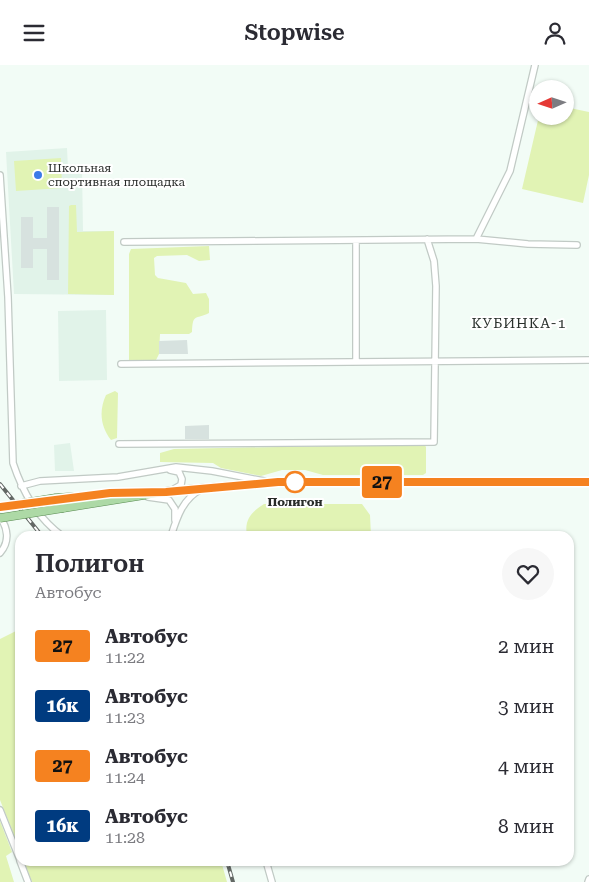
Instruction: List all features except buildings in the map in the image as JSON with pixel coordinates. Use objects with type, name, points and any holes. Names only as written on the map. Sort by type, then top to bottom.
[{"type":"main road","points":[[0,518],[167,492],[278,482],[589,482]]},
{"type":"main road","points":[[0,507],[110,493],[167,492]]},
{"type":"street","points":[[476,239],[510,171],[535,65]]},
{"type":"street","points":[[0,175],[8,297],[13,463],[21,486],[40,515],[57,531]]},
{"type":"street","points":[[119,444],[434,442],[436,286],[434,261],[427,239]]},
{"type":"street","points":[[124,242],[476,239],[528,244],[577,245]]},
{"type":"street","points":[[356,241],[356,362]]},
{"type":"street","points":[[121,364],[589,360]]},
{"type":"street","points":[[21,486],[40,481],[118,477],[176,467],[192,467],[247,479],[278,482]]},
{"type":"street","points":[[163,469],[174,470],[181,475],[181,485],[167,492]]},
{"type":"street","points":[[173,531],[189,498],[206,487]]},
{"type":"street","points":[[141,497],[169,500],[175,509],[175,524]]},
{"type":"street","points":[[0,518],[7,535],[6,543],[0,553]]},
{"type":"street","points":[[0,810],[15,848]]},
{"type":"street","points":[[22,866],[28,882]]},
{"type":"street","points":[[267,866],[272,882]]},
{"type":"shaded area","points":[[67,148],[68,169],[82,169],[83,231],[114,231],[114,295],[14,294],[6,152]]},
{"type":"shaded area","points":[[106,310],[107,380],[59,381],[58,311]]},
{"type":"shaded area","points":[[70,443],[74,471],[55,471],[54,445]]},
{"type":"green space","points":[[574,109],[589,112],[589,175],[583,203],[522,189],[537,125],[574,125]]},
{"type":"green space","name":"Школьная спортивная площадка","points":[[61,158],[62,188],[16,191],[14,161]]},
{"type":"green space","points":[[76,205],[77,232],[114,231],[114,295],[68,294],[69,206]]},
{"type":"green space","points":[[209,246],[210,260],[199,261],[187,255],[157,256],[154,258],[155,275],[158,278],[186,283],[193,294],[206,293],[209,299],[209,313],[194,319],[192,332],[189,334],[160,334],[159,354],[156,360],[129,360],[129,254],[131,249]]},
{"type":"green space","points":[[115,391],[118,393],[117,438],[111,440],[103,424],[102,406],[106,395]]},
{"type":"green space","points":[[424,444],[426,447],[426,473],[423,475],[323,475],[305,470],[282,470],[261,476],[221,468],[213,463],[160,462],[160,453],[174,449]]},
{"type":"green space","points":[[264,504],[362,504],[370,515],[371,531],[246,531],[248,521],[255,510]]},
{"type":"green space","points":[[15,632],[15,838],[0,800],[0,639]]},
{"type":"green space","points":[[0,821],[12,852],[6,856],[14,882],[0,882]]},
{"type":"green space","points":[[26,866],[222,866],[227,882],[32,882]]},
{"type":"railway","points":[[0,484],[38,531]]},
{"type":"railway","points":[[228,866],[233,882]]},
{"type":"bus line","name":"27","points":[[0,507],[110,493],[166,492],[278,482],[589,482]]},
{"type":"place","name":"Школьная спортивная площадка","points":[[38,175]]},
{"type":"place","name":"Полигон","points":[[295,482]]},
{"type":"district","name":"КУБИНКА-1","points":[[519,323]]}]
